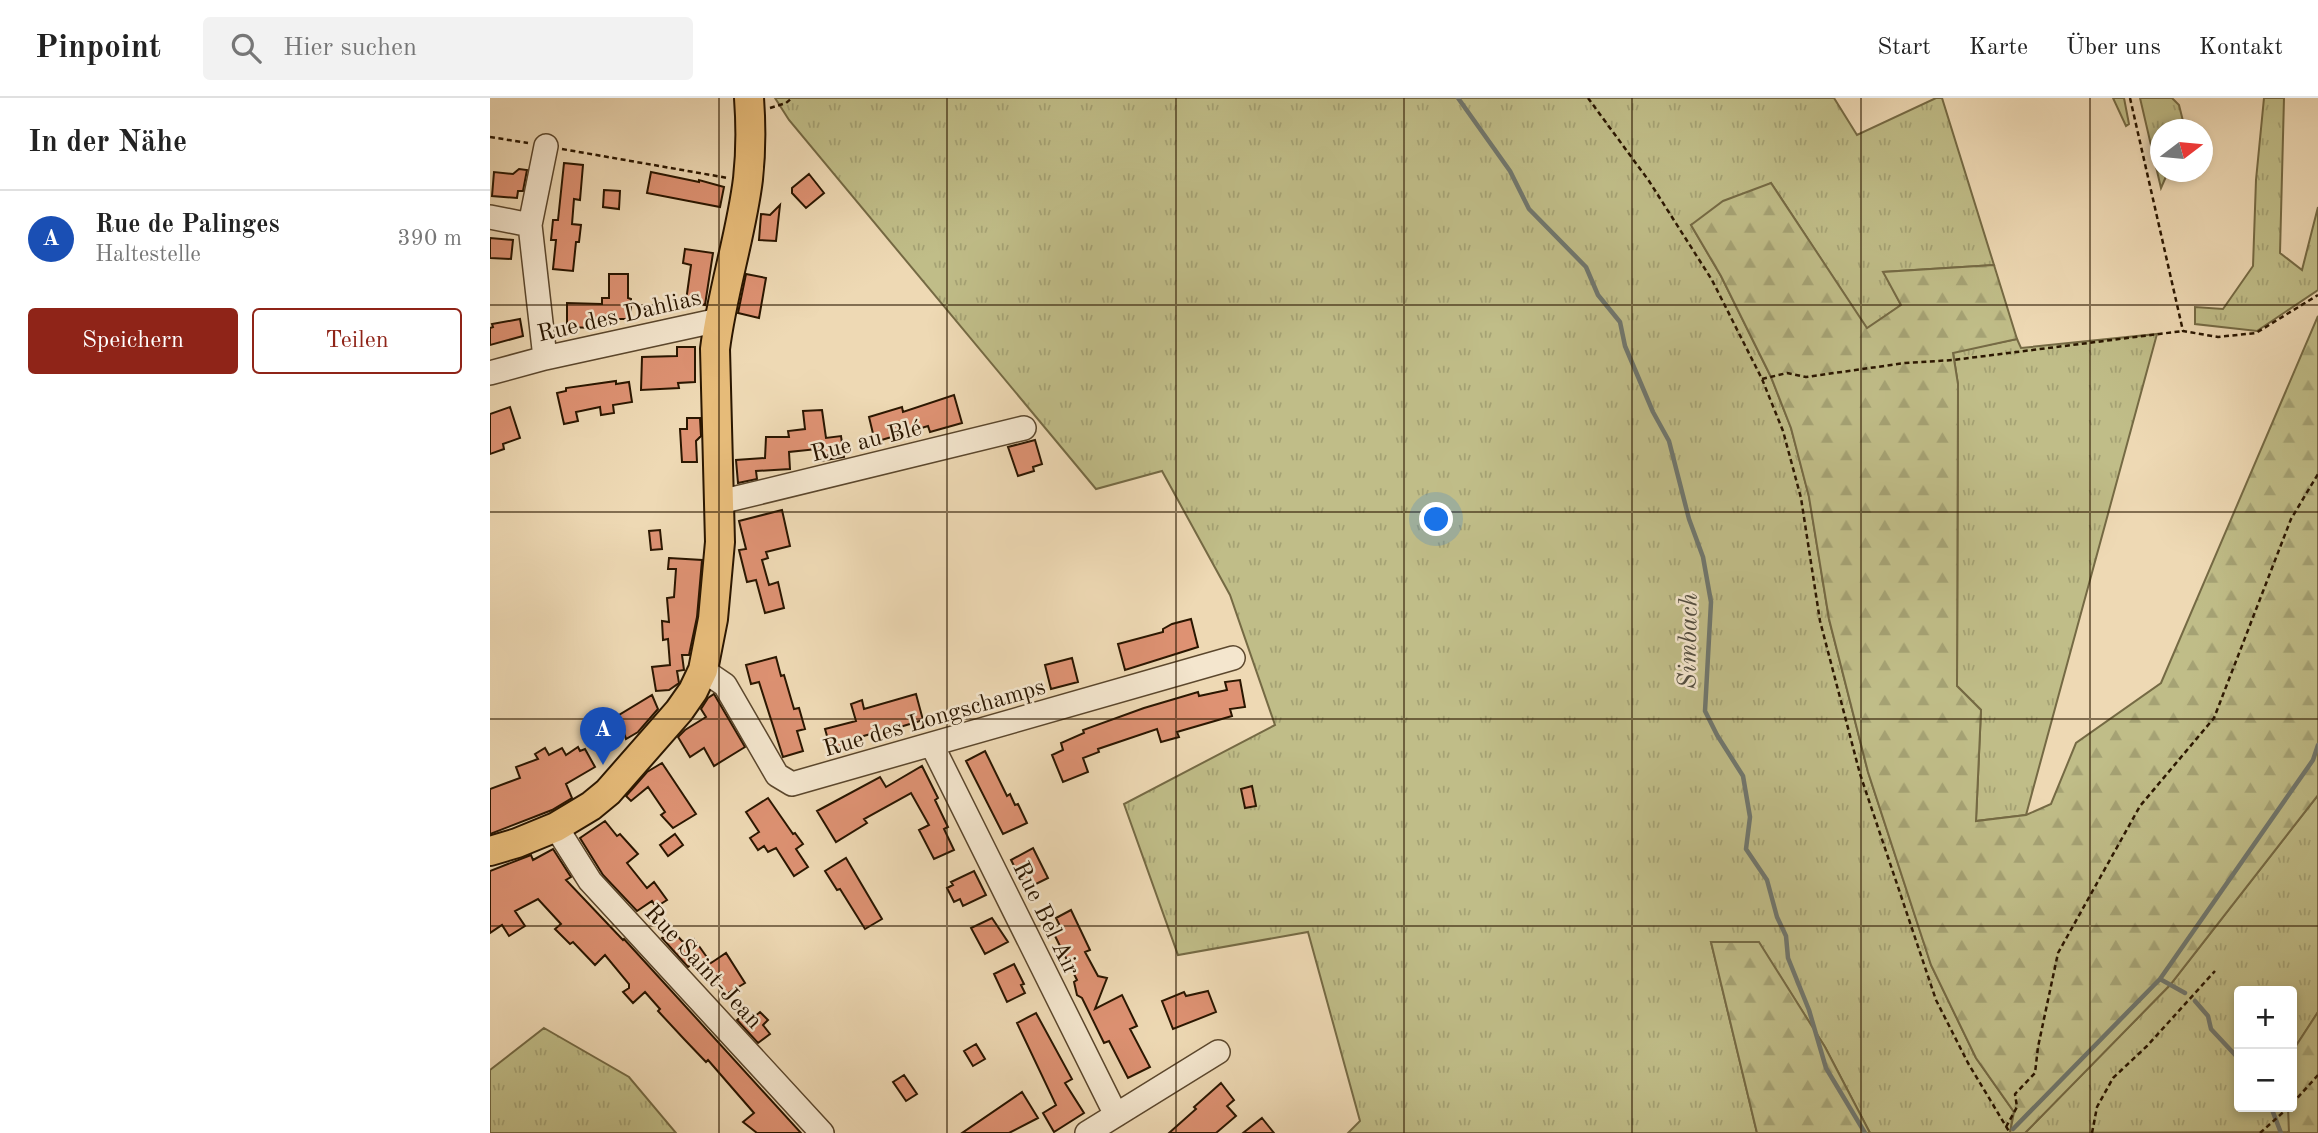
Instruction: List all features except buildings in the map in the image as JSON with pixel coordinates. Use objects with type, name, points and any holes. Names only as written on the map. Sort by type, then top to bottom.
[{"type":"main road","points":[[490,851],[556,827],[591,806],[608,792],[679,711],[703,670],[713,619],[720,542],[715,349],[748,182],[750,98]]},
{"type":"street","points":[[545,358],[530,225],[546,146]]},
{"type":"street","points":[[490,217],[530,225]]},
{"type":"street","name":"Rue des Dahlias","points":[[490,373],[545,358],[719,320]]},
{"type":"street","name":"Rue au Blé","points":[[720,502],[1024,428]]},
{"type":"street","name":"Rue des Longschamps","points":[[703,670],[724,685],[777,775],[792,784],[1233,658]]},
{"type":"street","name":"Rue Bel Air","points":[[932,745],[1116,1115]]},
{"type":"street","name":"Rue Saint-Jean","points":[[556,827],[590,881],[822,1133]]},
{"type":"street","points":[[1087,1133],[1218,1052]]},
{"type":"path","points":[[1588,98],[1682,230],[1712,280],[1762,379],[1783,431],[1801,498],[1821,621],[1860,774],[1905,912],[1936,1000],[1968,1063],[2010,1133]]},
{"type":"path","points":[[2130,98],[2183,331]]},
{"type":"path","points":[[490,137],[748,182]]},
{"type":"path","points":[[1762,379],[1787,373],[1806,377],[2183,331],[2218,337],[2256,333],[2318,295]]},
{"type":"path","points":[[2006,1127],[2017,1107],[2015,1094],[2035,1073],[2057,953],[2140,806],[2214,718],[2291,519],[2318,474]]},
{"type":"path","points":[[2092,1133],[2097,1107],[2113,1078],[2147,1046],[2215,971]]},
{"type":"path","points":[[2297,1098],[2318,1075]]},
{"type":"path","points":[[2260,1133],[2284,1112]]},
{"type":"green space","points":[[775,98],[1834,98],[1857,135],[1936,98],[1942,98],[1994,265],[1884,272],[1901,305],[1867,329],[1771,183],[1691,225],[1721,276],[1771,377],[1791,428],[1809,496],[1829,619],[1868,772],[1931,965],[1976,1058],[2014,1112],[2010,1133],[1870,1133],[1825,1047],[1759,943],[1711,942],[1757,1133],[1348,1133],[1360,1121],[1308,932],[1178,955],[1124,804],[1275,725],[1230,595],[1162,471],[1096,489],[789,120]]},
{"type":"green space","points":[[2113,98],[2124,98],[2129,124],[2126,126]]},
{"type":"green space","points":[[2140,98],[2172,98],[2179,105],[2182,119],[2150,119],[2150,141]]},
{"type":"green space","points":[[2264,98],[2284,98],[2280,253],[2302,270],[2318,207],[2318,290],[2257,331],[2195,324],[2195,307],[2223,309],[2253,266],[2256,180]]},
{"type":"green space","points":[[1771,183],[1867,328],[1901,305],[1883,272],[1994,265],[2017,339],[1953,353],[1958,384],[1957,686],[1981,710],[1976,821],[2026,815],[2051,804],[2076,743],[2161,683],[2318,316],[2318,795],[2170,985],[2025,1133],[2010,1133],[2014,1112],[1976,1058],[1931,965],[1868,772],[1829,619],[1809,497],[1791,428],[1771,377],[1721,276],[1691,225],[1723,201]]},
{"type":"green space","points":[[2157,334],[2026,815],[1976,821],[1981,710],[1957,686],[1958,385],[1953,352],[2017,339],[2021,348]]},
{"type":"green space","points":[[2318,795],[2318,1012],[2297,1044],[2297,986],[2234,986],[2234,1112],[2289,1112],[2291,1132],[2025,1133],[2170,985]]},
{"type":"green space","points":[[1711,942],[1759,942],[1825,1047],[1870,1133],[1757,1133]]},
{"type":"green space","points":[[2318,1012],[2318,1133],[2289,1133],[2288,1112],[2297,1112],[2297,1044]]},
{"type":"green space","points":[[544,1028],[629,1077],[676,1133],[490,1133],[490,1070]]},
{"type":"waterway","name":"Simbach","points":[[1458,98],[1510,171],[1529,209],[1586,267],[1598,295],[1620,322],[1625,346],[1653,412],[1669,441],[1689,519],[1703,557],[1711,602],[1705,711],[1743,776],[1750,817],[1746,849],[1767,880],[1777,917],[1786,936],[1788,958],[1809,1010],[1826,1068],[1865,1133]]},
{"type":"waterway","points":[[2013,1129],[2160,979],[2313,760],[2318,745]]},
{"type":"waterway","points":[[2160,979],[2185,993]]},
{"type":"waterway","points":[[2195,1001],[2208,1016],[2211,1029],[2234,1054]]},
{"type":"waterway","points":[[2273,1112],[2281,1133]]},
{"type":"place","name":"Rue de Palinges","points":[[603,765]]}]
